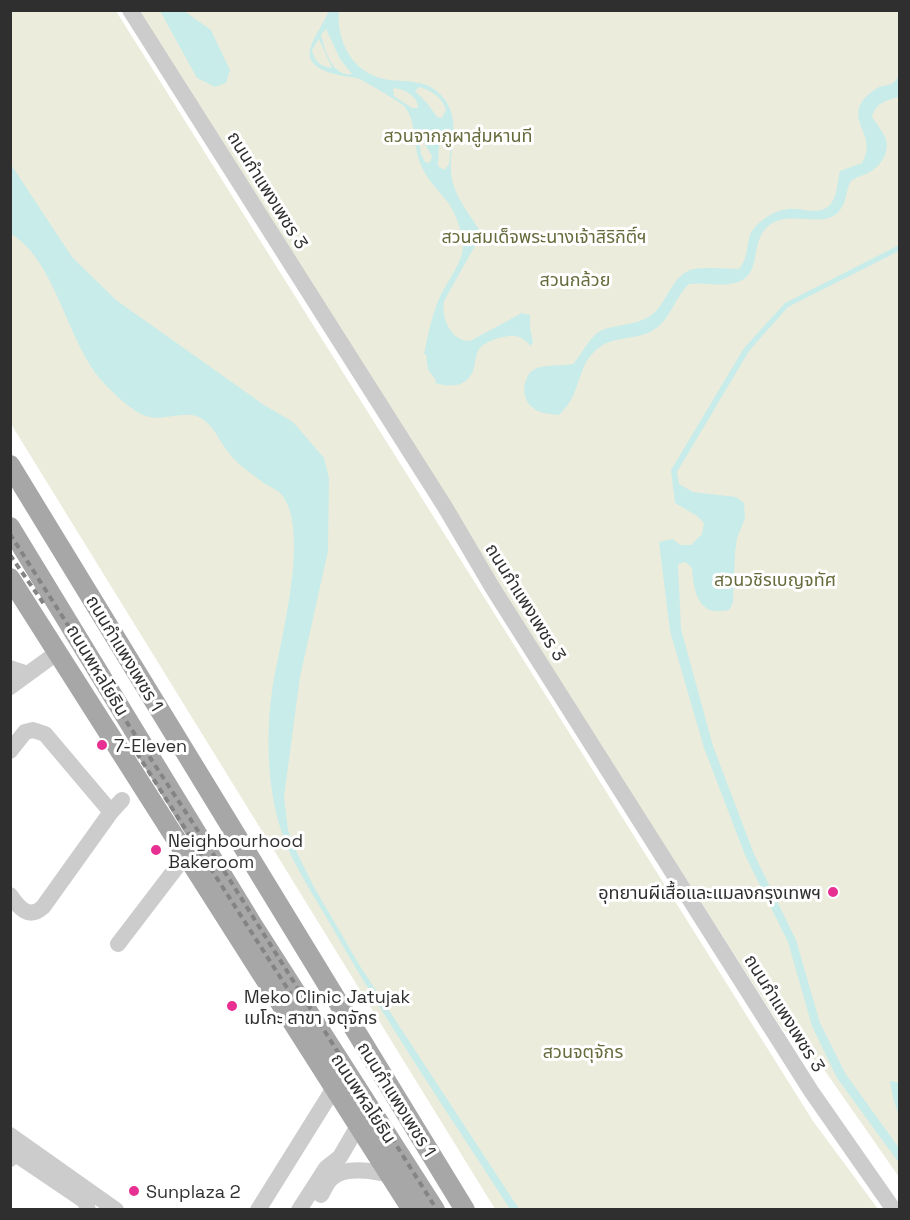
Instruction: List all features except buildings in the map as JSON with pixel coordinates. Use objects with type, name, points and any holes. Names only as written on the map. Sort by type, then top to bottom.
[{"type":"main road","name":"ถนนกำแพงเพชร 1","points":[[10,465],[465,1209]]},
{"type":"main road","name":"ถนนพหลโยธิน","points":[[10,527],[252,924],[435,1209]]},
{"type":"main road","name":"ถนนพหลโยธิน","points":[[10,578],[58,652],[126,798],[186,855],[412,1209]]},
{"type":"main road","points":[[243,946],[286,978]]},
{"type":"street","name":"ถนนกำแพงเพชร 3","points":[[130,10],[811,1091],[894,1209]]},
{"type":"street","points":[[10,687],[58,652]]},
{"type":"street","points":[[10,668],[28,674]]},
{"type":"street","points":[[10,751],[25,732],[33,730],[41,732],[126,798],[38,912],[24,911],[10,896]]},
{"type":"street","points":[[118,944],[186,855]]},
{"type":"street","points":[[258,1209],[334,1089]]},
{"type":"street","points":[[311,1209],[343,1165],[358,1126]]},
{"type":"street","points":[[10,1135],[116,1209]]},
{"type":"street","points":[[10,1159],[14,1153],[85,1201],[88,1209]]},
{"type":"street","points":[[299,1209],[326,1168],[343,1165],[390,1175]]},
{"type":"green space","name":"สวนจตุจักร","points":[[11,11],[116,11],[813,1121],[878,1209],[495,1209],[11,424]]},
{"type":"green space","name":"สวนสมเด็จพระนางเจ้าสิริกิติ์ฯ","points":[[138,11],[899,11],[899,1177],[825,1071],[781,1027],[447,507]]},
{"type":"water","points":[[329,10],[339,11],[341,35],[350,56],[358,65],[378,77],[417,83],[436,90],[448,105],[452,115],[453,136],[451,168],[452,179],[460,199],[480,231],[480,237],[444,301],[444,314],[453,333],[463,340],[470,341],[522,313],[530,315],[533,342],[531,346],[514,336],[492,340],[479,349],[471,374],[468,379],[458,385],[435,383],[436,380],[428,370],[426,354],[424,354],[436,307],[462,253],[458,222],[450,205],[431,183],[422,168],[411,119],[404,106],[360,79],[326,71],[311,60],[312,43]],"holes":[[[326,29],[340,59],[352,74],[345,74],[334,67],[327,55],[321,35]],[[319,39],[332,68],[319,63],[312,50]],[[419,87],[432,92],[439,98],[446,110],[442,118],[437,117],[415,91]],[[395,88],[407,92],[416,100],[418,108],[412,108],[394,96],[393,89]],[[448,128],[452,132],[449,165],[444,170],[438,166],[439,146]],[[420,136],[432,156],[430,163],[425,162],[421,154],[419,139]]]},
{"type":"water","points":[[160,11],[184,11],[211,30],[230,70],[226,83],[215,87],[197,78]]},
{"type":"water","points":[[899,71],[899,97],[879,105],[872,117],[887,142],[884,158],[873,170],[851,181],[844,204],[836,214],[828,218],[780,220],[771,224],[759,239],[753,267],[741,281],[730,284],[689,284],[664,321],[652,331],[615,340],[601,346],[589,358],[572,399],[559,415],[534,409],[528,403],[524,387],[531,372],[544,366],[573,364],[593,337],[602,330],[649,317],[660,306],[683,274],[692,269],[739,269],[746,256],[751,234],[762,220],[788,209],[817,211],[828,207],[835,195],[840,171],[862,163],[866,154],[866,140],[858,115],[862,101],[879,87],[894,82]]},
{"type":"water","points":[[10,163],[72,257],[116,300],[264,405],[293,422],[324,458],[329,478],[328,551],[300,677],[284,797],[288,830],[314,887],[360,966],[519,1209],[510,1209],[397,1034],[303,878],[280,827],[270,777],[269,725],[272,691],[291,589],[294,559],[294,533],[289,510],[280,493],[241,466],[225,448],[213,429],[199,417],[180,415],[158,418],[140,414],[100,379],[78,343],[50,280],[39,262],[26,246],[11,234]]},
{"type":"water","points":[[899,245],[899,251],[788,307],[749,351],[677,472],[679,484],[693,492],[736,497],[744,503],[745,518],[737,538],[735,553],[733,603],[729,610],[725,611],[712,611],[705,607],[696,592],[692,568],[685,562],[678,564],[681,629],[713,746],[754,854],[796,940],[820,1023],[845,1073],[899,1148],[899,1163],[837,1078],[812,1026],[788,942],[745,855],[704,748],[670,631],[659,542],[673,539],[680,545],[691,545],[702,534],[704,523],[675,503],[671,470],[744,348],[785,303]]},
{"type":"water","points":[[890,1081],[897,1082],[899,1085],[899,1116],[893,1098]]},
{"type":"railway","points":[[10,534],[113,701],[221,866],[437,1210]]},
{"type":"railway","points":[[10,555],[44,604]]},
{"type":"railway","points":[[131,744],[291,994]]},
{"type":"place","name":"7-Eleven","points":[[102,745]]},
{"type":"place","name":"Neighbourhood Bakeroom","points":[[156,850]]},
{"type":"place","name":"อุทยานผีเสื้อและแมลงกรุงเทพฯ","points":[[833,892]]},
{"type":"place","name":"Meko Clinic Jatujak เมโกะ สาขา จตุจักร","points":[[232,1006]]},
{"type":"place","name":"Sunplaza 2","points":[[134,1191]]},
{"type":"park label","name":"สวนจากภูผาสู่มหานที","points":[[458,135]]},
{"type":"park label","name":"สวนกล้วย","points":[[575,279]]},
{"type":"park label","name":"สวนวชิรเบญจทัศ","points":[[775,579]]}]
